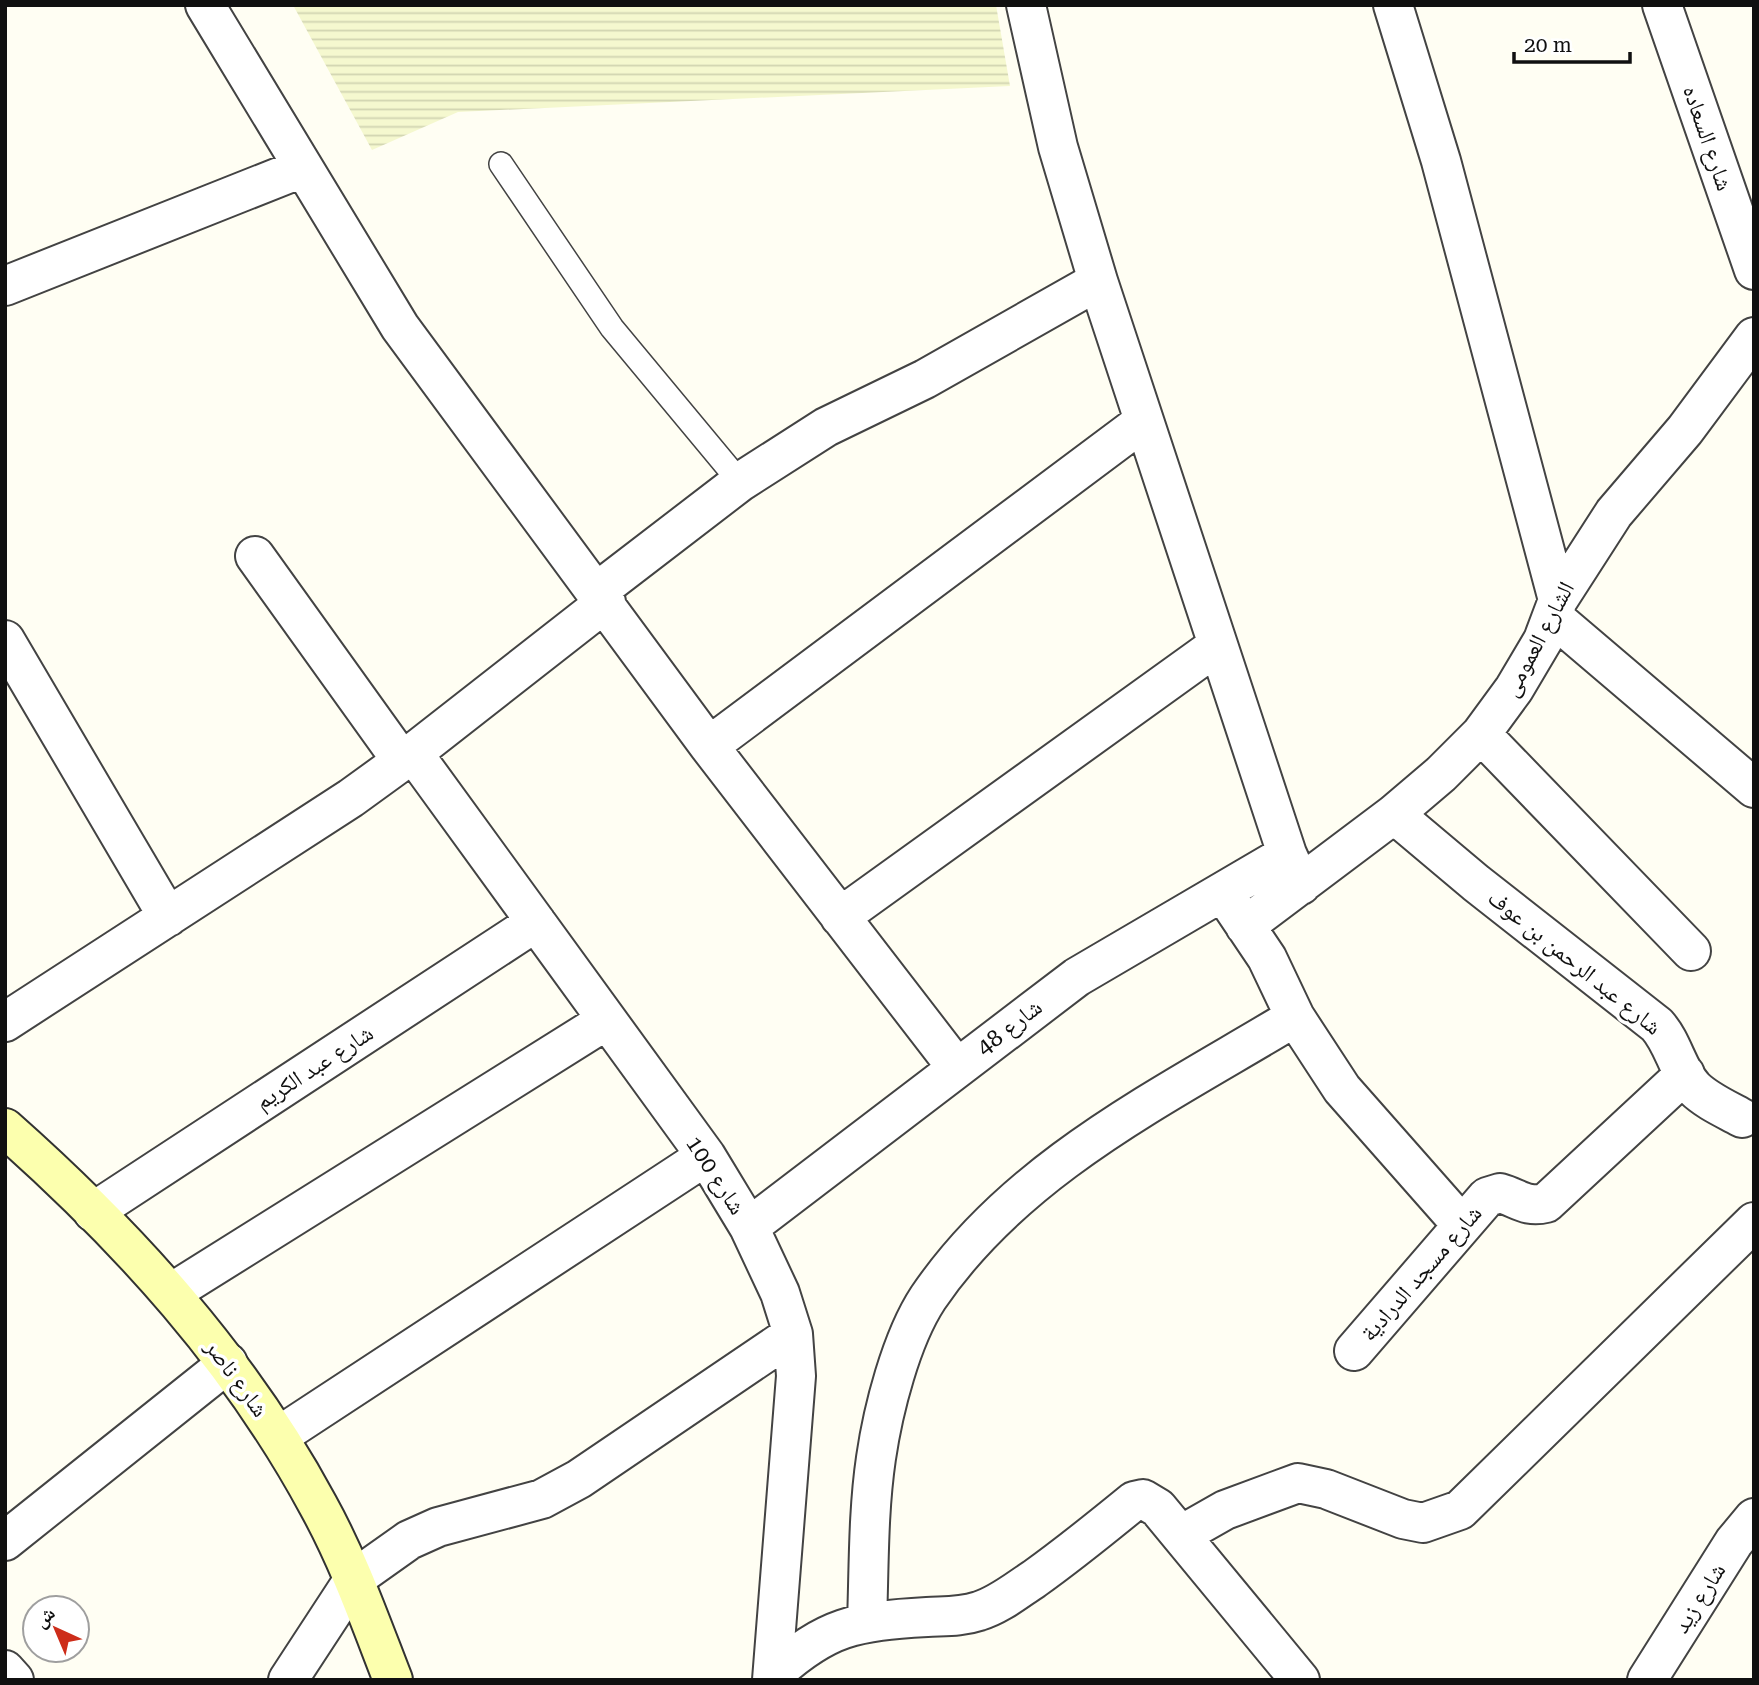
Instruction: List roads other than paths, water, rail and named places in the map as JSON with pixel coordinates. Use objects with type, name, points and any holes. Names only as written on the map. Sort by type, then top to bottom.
[{"type":"street","points":[[205,5],[400,327],[602,596],[709,746],[957,1068]]},
{"type":"street","points":[[1026,5],[1058,147],[1098,281],[1294,869]]},
{"type":"street","points":[[1393,5],[1441,161],[1555,608],[1754,788]]},
{"type":"street","name":"شارع السعاده","points":[[1662,5],[1754,270]]},
{"type":"street","points":[[5,286],[302,168]]},
{"type":"street","points":[[5,1022],[407,757],[740,482],[826,427],[925,379],[1098,281]]},
{"type":"street","name":"الشارع العمومى","points":[[1245,926],[1294,869],[1395,814],[1481,734],[1514,689],[1543,640],[1555,608],[1614,513],[1685,430],[1754,337]]},
{"type":"street","points":[[709,746],[1144,421]]},
{"type":"street","name":"شارع 100","points":[[255,556],[536,922],[706,1156],[749,1227],[780,1293],[793,1334],[796,1376],[772,1678]]},
{"type":"street","points":[[5,640],[168,917]]},
{"type":"street","points":[[840,917],[1218,645]]},
{"type":"street","points":[[1481,734],[1690,951]]},
{"type":"street","name":"شارع عبد الرحمن بن عوف","points":[[1395,814],[1476,883],[1657,1025],[1674,1047],[1685,1074],[1704,1097],[1742,1118]]},
{"type":"street","name":"شارع 48","points":[[749,1227],[1077,977],[1223,892],[1294,869]]},
{"type":"street","points":[[1223,892],[1267,958],[1295,1017],[1342,1089],[1462,1225]]},
{"type":"street","name":"شارع عبد الكريم","points":[[93,1212],[536,922]]},
{"type":"street","points":[[867,1622],[876,1459],[895,1377],[927,1300],[967,1248],[1013,1201],[1064,1159],[1295,1017]]},
{"type":"street","points":[[171,1293],[607,1020]]},
{"type":"street","name":"شارع مسجد الدرادية","points":[[1354,1351],[1487,1197],[1500,1193],[1533,1206],[1557,1196],[1685,1074]]},
{"type":"street","name":"شارع ناصر","points":[[5,1128],[93,1212],[171,1293],[228,1363],[279,1436],[319,1506],[354,1579],[393,1680]]},
{"type":"street","points":[[279,1436],[706,1156]]},
{"type":"street","points":[[1181,1535],[1225,1510],[1298,1483],[1326,1489],[1403,1519],[1423,1523],[1460,1510],[1754,1222]]},
{"type":"street","points":[[288,1680],[354,1579],[409,1540],[438,1527],[510,1510],[542,1499],[579,1479],[793,1334]]},
{"type":"street","points":[[5,1541],[228,1363]]},
{"type":"street","points":[[772,1678],[797,1653],[823,1636],[852,1624],[956,1617],[981,1611],[1068,1556],[1134,1501],[1143,1499],[1151,1502],[1181,1535],[1300,1680]]},
{"type":"street","name":"شارع زيد","points":[[1647,1680],[1734,1542],[1754,1518]]},
{"type":"street","points":[[5,1670],[14,1680]]},
{"type":"lane","points":[[501,164],[612,328],[740,482]]}]
